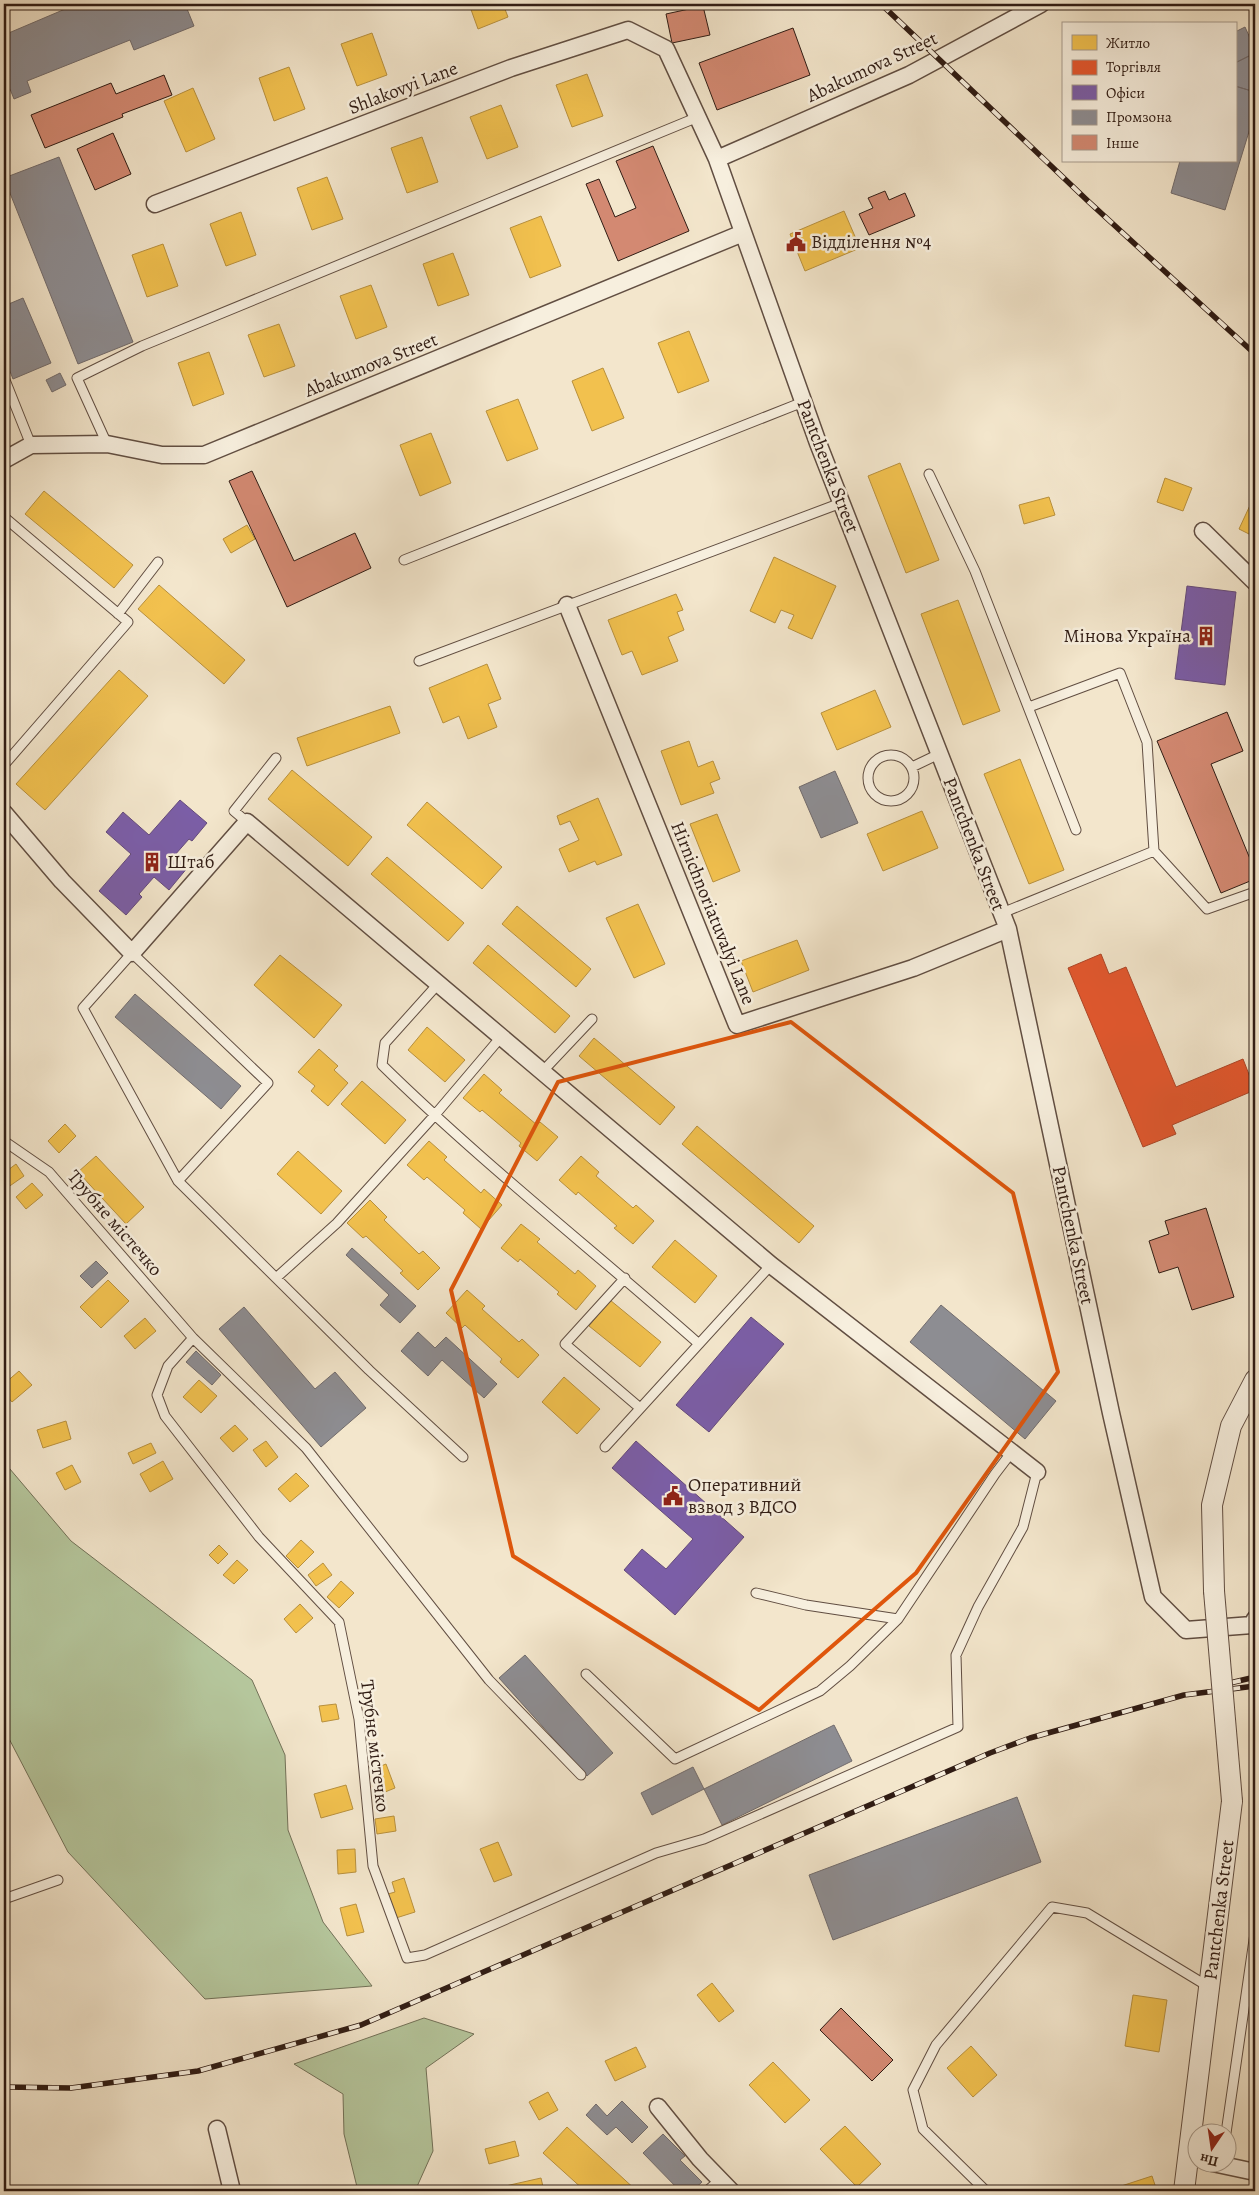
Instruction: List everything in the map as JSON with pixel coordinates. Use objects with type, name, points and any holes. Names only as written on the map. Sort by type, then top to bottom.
[{"type":"street","name":"Abakumova Street","points":[[717,159],[909,75],[1041,4]]},
{"type":"street","name":"Shlakovyi Lane","points":[[155,204],[511,68],[628,30],[666,49]]},
{"type":"street","name":"Pantchenka Street","points":[[666,49],[717,159],[841,503],[1008,929],[1109,1403],[1153,1597],[1186,1630],[1252,1625],[1255,1619]]},
{"type":"street","name":"Abakumova Street","points":[[4,460],[31,445],[107,444],[162,455],[204,455],[743,233]]},
{"type":"street","points":[[1203,531],[1255,582]]},
{"type":"street","name":"Hirnichnoriatuvalyi Lane","points":[[567,605],[737,1025],[913,968],[1008,929]]},
{"type":"street","points":[[4,813],[62,881],[132,953],[247,822],[771,1265],[1036,1472]]},
{"type":"street","name":"Pantchenka Street","points":[[1207,2122],[1209,1988],[1232,1801],[1214,1591],[1212,1505],[1231,1426],[1255,1380]]},
{"type":"street","points":[[658,2107],[726,2186]]},
{"type":"street","points":[[217,2129],[232,2191]]},
{"type":"street","points":[[1236,2168],[1255,2172]]},
{"type":"street","name":"Pantchenka Street","points":[[1184,2191],[1199,2172]]},
{"type":"lane","points":[[107,444],[77,378],[142,346],[698,117]]},
{"type":"lane","points":[[5,380],[31,445]]},
{"type":"lane","points":[[404,560],[803,402]]},
{"type":"lane","points":[[929,474],[975,570],[1076,830]]},
{"type":"lane","points":[[419,661],[841,503]]},
{"type":"lane","points":[[4,517],[128,622],[4,765]]},
{"type":"lane","points":[[118,614],[158,562]]},
{"type":"lane","points":[[1029,707],[1120,673],[1147,742],[1154,852],[1207,909],[1255,892]]},
{"type":"lane","points":[[912,767],[939,754]]},
{"type":"lane","points":[[884,755],[900,756],[912,767],[914,784],[905,797],[889,801],[874,795],[867,780],[871,764],[884,755]]},
{"type":"lane","points":[[247,822],[234,811],[276,758]]},
{"type":"lane","points":[[1002,913],[1154,852]]},
{"type":"lane","points":[[178,1181],[268,1083],[132,953],[82,1008],[178,1181],[369,1370],[463,1458]]},
{"type":"lane","points":[[438,984],[385,1043],[382,1064],[434,1116],[699,1344]]},
{"type":"lane","points":[[542,1072],[592,1019]]},
{"type":"lane","points":[[276,1278],[336,1223],[434,1116],[501,1037]]},
{"type":"lane","name":"Трубне містечко","points":[[4,1141],[50,1172],[192,1338],[306,1448],[489,1680],[581,1775]]},
{"type":"lane","points":[[605,1448],[771,1265]]},
{"type":"lane","points":[[624,1278],[565,1344],[640,1408]]},
{"type":"lane","name":"Трубне містечко","points":[[192,1338],[168,1366],[157,1395],[165,1416],[258,1537],[338,1622],[359,1719],[373,1866],[407,1958],[425,1956],[656,1853],[704,1839],[958,1727],[956,1655],[978,1608],[1024,1527],[1036,1472]]},
{"type":"lane","points":[[586,1674],[675,1759],[820,1691],[850,1666],[898,1620],[1011,1453]]},
{"type":"lane","points":[[756,1593],[806,1606],[898,1620]]},
{"type":"lane","points":[[4,1899],[58,1880]]},
{"type":"lane","points":[[986,2191],[923,2129],[913,2090],[936,2046],[1052,1907],[1087,1913],[1209,1988]]},
{"type":"lane","points":[[1228,2122],[1255,1933]]},
{"type":"lane","points":[[707,2191],[726,2186]]},
{"type":"highlighted area","points":[[791,1022],[1013,1193],[1058,1372],[916,1573],[759,1710],[513,1556],[451,1290],[558,1082]]},
{"type":"green space","points":[[4,1462],[71,1541],[252,1680],[285,1755],[288,1830],[323,1922],[372,1986],[205,1999],[68,1852],[4,1729]]},
{"type":"green space","points":[[424,2018],[474,2034],[426,2068],[433,2151],[415,2191],[358,2191],[344,2134],[343,2094],[294,2064]]},
{"type":"building: Житло","points":[[469,4],[503,4],[508,17],[478,29]]},
{"type":"building: Житло","points":[[372,33],[387,75],[357,86],[341,44]]},
{"type":"building: Житло","points":[[289,67],[305,109],[274,121],[259,78]]},
{"type":"building: Житло","points":[[587,74],[603,116],[572,127],[556,85]]},
{"type":"building: Житло","points":[[193,88],[215,139],[186,152],[164,101]]},
{"type":"building: Житло","points":[[501,105],[518,147],[487,159],[470,117]]},
{"type":"building: Житло","points":[[422,137],[438,182],[407,193],[391,148]]},
{"type":"building: Житло","points":[[327,177],[343,219],[312,230],[297,188]]},
{"type":"building: Житло","points":[[844,211],[860,248],[805,271],[790,234]]},
{"type":"building: Житло","points":[[241,212],[256,255],[226,266],[210,224]]},
{"type":"building: Житло","points":[[541,216],[561,266],[530,278],[510,228]]},
{"type":"building: Житло","points":[[163,244],[178,286],[147,297],[132,255]]},
{"type":"building: Житло","points":[[453,253],[469,295],[438,306],[423,264]]},
{"type":"building: Житло","points":[[371,285],[387,327],[356,339],[340,296]]},
{"type":"building: Житло","points":[[279,324],[295,366],[264,377],[248,335]]},
{"type":"building: Житло","points":[[689,331],[709,381],[678,393],[658,343]]},
{"type":"building: Житло","points":[[209,352],[224,394],[193,406],[178,363]]},
{"type":"building: Житло","points":[[603,368],[624,418],[592,431],[572,381]]},
{"type":"building: Житло","points":[[518,399],[538,449],[507,461],[486,411]]},
{"type":"building: Житло","points":[[431,433],[451,483],[420,496],[400,445]]},
{"type":"building: Житло","points":[[900,463],[939,560],[906,573],[868,476]]},
{"type":"building: Житло","points":[[1165,478],[1192,488],[1183,511],[1157,502]]},
{"type":"building: Житло","points":[[44,491],[133,565],[114,588],[25,514]]},
{"type":"building: Житло","points":[[1049,497],[1055,515],[1024,524],[1019,505]]},
{"type":"building: Житло","points":[[1252,501],[1255,503],[1255,537],[1239,529]]},
{"type":"building: Житло","points":[[247,525],[255,539],[231,553],[223,539]]},
{"type":"building: Житло","points":[[774,557],[836,586],[812,639],[788,628],[794,615],[781,610],[775,623],[750,611]]},
{"type":"building: Житло","points":[[159,585],[245,660],[224,684],[138,609]]},
{"type":"building: Житло","points":[[676,594],[683,610],[677,612],[684,630],[668,637],[678,661],[642,675],[632,651],[622,655],[608,620]]},
{"type":"building: Житло","points":[[958,600],[1000,711],[963,725],[921,614]]},
{"type":"building: Житло","points":[[487,664],[501,699],[488,704],[497,727],[468,739],[459,716],[443,723],[429,688]]},
{"type":"building: Житло","points":[[119,670],[148,696],[45,810],[16,784]]},
{"type":"building: Житло","points":[[875,690],[891,727],[837,750],[821,713]]},
{"type":"building: Житло","points":[[390,706],[400,733],[307,766],[297,738]]},
{"type":"building: Житло","points":[[689,741],[698,767],[713,761],[720,779],[710,783],[714,793],[681,805],[661,751]]},
{"type":"building: Житло","points":[[1020,759],[1064,870],[1029,884],[984,774]]},
{"type":"building: Житло","points":[[292,770],[372,837],[348,866],[268,799]]},
{"type":"building: Житло","points":[[598,798],[622,855],[597,865],[595,861],[569,872],[559,849],[579,840],[570,821],[560,825],[557,816]]},
{"type":"building: Житло","points":[[427,802],[502,867],[482,889],[407,825]]},
{"type":"building: Житло","points":[[922,811],[938,848],[883,871],[867,834]]},
{"type":"building: Житло","points":[[717,814],[740,871],[713,882],[690,824]]},
{"type":"building: Житло","points":[[387,857],[464,923],[448,941],[371,874]]},
{"type":"building: Житло","points":[[638,904],[665,964],[634,978],[606,918]]},
{"type":"building: Житло","points":[[517,906],[591,969],[576,987],[502,924]]},
{"type":"building: Житло","points":[[797,940],[809,970],[753,992],[741,961]]},
{"type":"building: Житло","points":[[488,945],[570,1016],[555,1033],[473,963]]},
{"type":"building: Житло","points":[[280,955],[342,1005],[314,1038],[254,985]]},
{"type":"building: Житло","points":[[427,1027],[465,1060],[445,1082],[408,1050]]},
{"type":"building: Житло","points":[[594,1038],[675,1107],[660,1125],[579,1056]]},
{"type":"building: Житло","points":[[319,1049],[338,1066],[334,1070],[348,1083],[328,1106],[311,1091],[315,1086],[298,1072]]},
{"type":"building: Житло","points":[[484,1074],[502,1090],[499,1093],[537,1125],[540,1122],[558,1137],[537,1161],[519,1146],[521,1143],[482,1110],[480,1112],[463,1098]]},
{"type":"building: Житло","points":[[362,1081],[406,1120],[385,1144],[341,1104]]},
{"type":"building: Житло","points":[[65,1124],[76,1136],[59,1153],[48,1141]]},
{"type":"building: Житло","points":[[697,1126],[814,1226],[799,1243],[682,1144]]},
{"type":"building: Житло","points":[[429,1141],[447,1157],[444,1160],[481,1193],[484,1189],[502,1205],[481,1229],[463,1213],[465,1210],[427,1177],[424,1180],[407,1165]]},
{"type":"building: Житло","points":[[298,1151],[342,1191],[321,1214],[277,1174]]},
{"type":"building: Житло","points":[[96,1156],[144,1207],[126,1224],[78,1172]]},
{"type":"building: Житло","points":[[581,1156],[599,1172],[596,1176],[633,1208],[636,1205],[654,1221],[633,1244],[614,1228],[617,1226],[578,1192],[576,1195],[559,1180]]},
{"type":"building: Житло","points":[[16,1164],[24,1176],[4,1190],[4,1173]]},
{"type":"building: Житло","points":[[32,1183],[43,1195],[26,1209],[16,1197]]},
{"type":"building: Житло","points":[[370,1200],[387,1217],[384,1220],[419,1254],[423,1251],[440,1268],[418,1290],[400,1273],[403,1271],[366,1236],[363,1238],[347,1223]]},
{"type":"building: Житло","points":[[521,1224],[540,1239],[537,1242],[575,1274],[578,1270],[596,1286],[576,1310],[557,1294],[559,1292],[520,1259],[518,1262],[501,1248]]},
{"type":"building: Житло","points":[[675,1240],[717,1276],[695,1303],[652,1267]]},
{"type":"building: Житло","points":[[108,1280],[129,1301],[101,1328],[80,1307]]},
{"type":"building: Житло","points":[[467,1290],[485,1306],[482,1309],[519,1342],[522,1339],[539,1355],[518,1378],[500,1362],[502,1359],[465,1325],[462,1328],[446,1313]]},
{"type":"building: Житло","points":[[610,1300],[661,1342],[640,1367],[589,1326]]},
{"type":"building: Житло","points":[[145,1318],[156,1331],[135,1349],[124,1336]]},
{"type":"building: Житло","points":[[19,1371],[32,1385],[12,1402],[4,1393],[4,1384]]},
{"type":"building: Житло","points":[[564,1377],[600,1409],[577,1434],[542,1402]]},
{"type":"building: Житло","points":[[199,1380],[217,1396],[201,1413],[183,1397]]},
{"type":"building: Житло","points":[[66,1421],[71,1439],[43,1448],[37,1430]]},
{"type":"building: Житло","points":[[235,1425],[248,1439],[233,1452],[220,1438]]},
{"type":"building: Житло","points":[[266,1441],[278,1457],[266,1467],[253,1450]]},
{"type":"building: Житло","points":[[151,1443],[156,1453],[133,1464],[128,1453]]},
{"type":"building: Житло","points":[[163,1461],[173,1479],[150,1492],[140,1474]]},
{"type":"building: Житло","points":[[72,1465],[81,1482],[65,1490],[56,1473]]},
{"type":"building: Житло","points":[[296,1473],[309,1486],[290,1502],[278,1489]]},
{"type":"building: Житло","points":[[301,1540],[314,1552],[298,1568],[286,1556]]},
{"type":"building: Житло","points":[[219,1545],[228,1554],[218,1564],[209,1555]]},
{"type":"building: Житло","points":[[237,1560],[248,1570],[234,1584],[223,1575]]},
{"type":"building: Житло","points":[[323,1563],[332,1575],[316,1586],[308,1575]]},
{"type":"building: Житло","points":[[341,1581],[354,1593],[339,1608],[327,1597]]},
{"type":"building: Житло","points":[[300,1604],[313,1618],[296,1633],[284,1619]]},
{"type":"building: Житло","points":[[336,1704],[339,1719],[322,1722],[319,1706]]},
{"type":"building: Житло","points":[[386,1764],[395,1788],[380,1794],[371,1770]]},
{"type":"building: Житло","points":[[346,1785],[353,1809],[321,1818],[314,1794]]},
{"type":"building: Житло","points":[[394,1816],[396,1831],[377,1834],[375,1819]]},
{"type":"building: Житло","points":[[498,1842],[512,1875],[494,1882],[480,1849]]},
{"type":"building: Житло","points":[[355,1849],[356,1872],[338,1874],[337,1850]]},
{"type":"building: Житло","points":[[404,1878],[415,1912],[396,1918],[388,1894],[395,1892],[392,1882]]},
{"type":"building: Житло","points":[[356,1904],[364,1932],[347,1936],[340,1908]]},
{"type":"building: Житло","points":[[712,1983],[734,2011],[719,2022],[697,1995]]},
{"type":"building: Житло","points":[[1133,1995],[1167,2000],[1159,2052],[1125,2046]]},
{"type":"building: Житло","points":[[971,2046],[997,2075],[973,2097],[947,2068]]},
{"type":"building: Житло","points":[[636,2047],[646,2067],[615,2081],[605,2061]]},
{"type":"building: Житло","points":[[773,2062],[810,2100],[785,2123],[749,2085]]},
{"type":"building: Житло","points":[[548,2092],[558,2110],[539,2120],[529,2102]]},
{"type":"building: Житло","points":[[845,2126],[881,2164],[857,2187],[820,2149]]},
{"type":"building: Житло","points":[[567,2127],[637,2191],[585,2191],[543,2153]]},
{"type":"building: Житло","points":[[515,2141],[519,2156],[489,2164],[485,2149]]},
{"type":"building: Житло","points":[[1152,2176],[1157,2191],[1106,2191]]},
{"type":"building: Житло","points":[[541,2178],[544,2191],[502,2191],[501,2187]]},
{"type":"building: Торгівля","points":[[1101,954],[1109,974],[1126,967],[1176,1087],[1243,1059],[1255,1090],[1172,1125],[1176,1134],[1143,1147],[1068,968]]},
{"type":"building: Офіси","name":"Мінова Україна","points":[[1187,586],[1236,592],[1225,685],[1175,679]]},
{"type":"building: Офіси","name":"Штаб","points":[[180,800],[207,823],[192,841],[189,839],[174,856],[188,867],[169,890],[154,877],[139,894],[142,897],[126,915],[99,891],[131,854],[106,832],[123,812],[149,835]]},
{"type":"building: Офіси","points":[[751,1317],[784,1344],[709,1432],[676,1405]]},
{"type":"building: Офіси","points":[[636,1441],[744,1537],[675,1615],[624,1570],[642,1549],[666,1569],[693,1539],[612,1468]]},
{"type":"building: Промзона","points":[[77,4],[185,4],[194,26],[134,50],[130,40],[27,81],[31,92],[14,99],[10,89],[4,91],[4,35]]},
{"type":"building: Промзона","points":[[1245,27],[1255,53],[1236,62],[1236,32]]},
{"type":"building: Промзона","points":[[1255,53],[1255,92],[1236,86],[1236,62]]},
{"type":"building: Промзона","points":[[1236,86],[1255,92],[1255,112],[1225,210],[1171,193],[1180,162],[1236,162]]},
{"type":"building: Промзона","points":[[59,157],[133,342],[78,364],[4,178]]},
{"type":"building: Промзона","points":[[23,298],[51,363],[13,379],[4,356],[4,306]]},
{"type":"building: Промзона","points":[[60,373],[66,385],[52,392],[46,380]]},
{"type":"building: Промзона","points":[[835,771],[858,823],[821,838],[799,787]]},
{"type":"building: Промзона","points":[[135,994],[241,1086],[221,1109],[115,1017]]},
{"type":"building: Промзона","points":[[352,1248],[416,1306],[400,1323],[380,1305],[389,1295],[346,1255]]},
{"type":"building: Промзона","points":[[96,1261],[108,1273],[92,1288],[80,1276]]},
{"type":"building: Промзона","points":[[941,1305],[1056,1401],[1025,1439],[910,1342]]},
{"type":"building: Промзона","points":[[244,1307],[315,1389],[335,1372],[366,1408],[321,1447],[219,1329]]},
{"type":"building: Промзона","points":[[418,1332],[435,1348],[446,1337],[497,1384],[484,1398],[442,1360],[428,1376],[401,1351]]},
{"type":"building: Промзона","points":[[196,1351],[221,1375],[212,1385],[186,1362]]},
{"type":"building: Промзона","points":[[525,1655],[613,1753],[587,1776],[499,1678]]},
{"type":"building: Промзона","points":[[834,1725],[852,1761],[722,1825],[704,1789]]},
{"type":"building: Промзона","points":[[693,1767],[704,1789],[652,1815],[641,1793]]},
{"type":"building: Промзона","points":[[1017,1797],[1041,1862],[833,1940],[809,1875]]},
{"type":"building: Промзона","points":[[622,2101],[648,2127],[632,2143],[616,2127],[607,2135],[586,2115],[596,2104],[607,2116]]},
{"type":"building: Промзона","points":[[663,2134],[685,2156],[680,2160],[702,2182],[692,2191],[680,2191],[643,2153]]},
{"type":"building: Інше","points":[[703,6],[710,35],[672,43],[666,14]]},
{"type":"building: Інше","points":[[793,28],[810,75],[717,110],[699,63]]},
{"type":"building: Інше","points":[[164,75],[172,95],[122,114],[123,117],[45,148],[31,115],[111,83],[116,94]]},
{"type":"building: Інше","points":[[113,133],[131,174],[95,190],[77,149]]},
{"type":"building: Інше","points":[[653,146],[689,231],[618,261],[586,184],[599,179],[615,217],[636,208],[616,161]]},
{"type":"building: Інше","points":[[885,191],[889,200],[905,193],[915,216],[869,235],[859,214],[873,208],[868,198]]},
{"type":"building: Інше","points":[[252,471],[294,561],[355,533],[371,568],[287,607],[229,481]]},
{"type":"building: Інше","points":[[1227,712],[1243,751],[1211,764],[1255,871],[1255,879],[1221,893],[1157,741]]},
{"type":"building: Інше","points":[[1206,1208],[1234,1297],[1192,1310],[1178,1267],[1159,1273],[1149,1241],[1169,1234],[1165,1221]]},
{"type":"building: Інше","points":[[841,2008],[893,2060],[872,2081],[820,2030]]},
{"type":"railway","points":[[881,4],[1089,202],[1255,354]]},
{"type":"railway","points":[[1230,1683],[1255,1677]]},
{"type":"railway","points":[[4,2087],[71,2088],[198,2071],[361,2025],[990,1753],[1030,1738],[1184,1695],[1255,1686]]},
{"type":"place","name":"Відділення №4","points":[[796,242]]},
{"type":"place","name":"Мінова Україна","points":[[1206,636]]},
{"type":"place","name":"Штаб","points":[[152,862]]},
{"type":"place","name":"Оперативний взвод 3 ВДСО","points":[[673,1496]]}]
